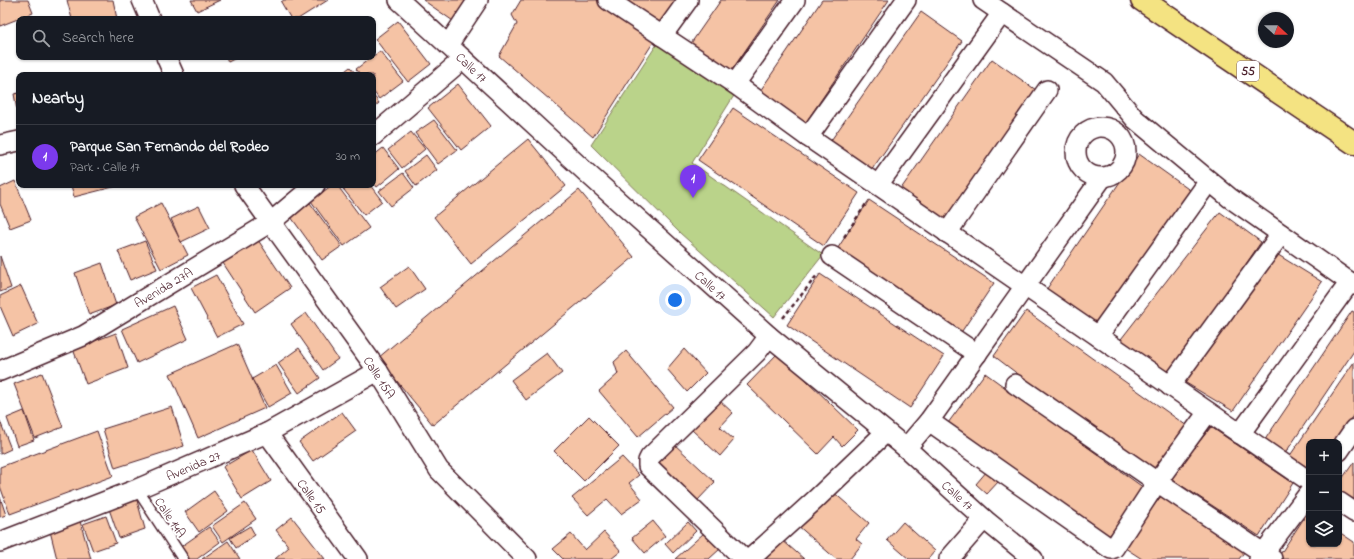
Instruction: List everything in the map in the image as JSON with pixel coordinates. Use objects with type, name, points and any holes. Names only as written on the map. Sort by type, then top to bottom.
[{"type":"highway","name":"55","points":[[1142,0],[1354,143]]},
{"type":"street","points":[[142,0],[149,16]]},
{"type":"street","name":"Calle 17","points":[[399,0],[588,174],[769,336],[906,448],[984,518],[1033,559]]},
{"type":"street","points":[[448,45],[478,0]]},
{"type":"street","points":[[608,0],[735,84],[878,186],[1306,479]]},
{"type":"street","points":[[662,36],[688,0]]},
{"type":"street","points":[[735,84],[794,0]]},
{"type":"street","points":[[808,137],[906,0]]},
{"type":"street","points":[[983,0],[1104,82],[1135,119],[1209,181],[1230,198],[1352,283],[1240,434]]},
{"type":"street","points":[[878,186],[1002,13]]},
{"type":"street","points":[[376,133],[463,59]]},
{"type":"street","points":[[167,60],[173,72]]},
{"type":"street","points":[[947,233],[1047,90]]},
{"type":"street","points":[[0,145],[16,142]]},
{"type":"street","points":[[906,448],[929,421],[1102,178]]},
{"type":"street","points":[[1098,336],[1209,181]]},
{"type":"street","name":"Calle 15A","points":[[246,188],[378,371],[439,470],[528,559]]},
{"type":"street","name":"Avenida 27A","points":[[0,370],[83,336],[271,222],[311,188]]},
{"type":"street","points":[[1170,386],[1281,234]]},
{"type":"street","points":[[832,256],[977,354]]},
{"type":"street","points":[[744,559],[648,466],[648,461],[650,457],[757,352],[769,336]]},
{"type":"street","name":"Avenida 27","points":[[0,542],[137,489],[267,433],[378,371]]},
{"type":"street","points":[[1015,384],[1265,557],[1306,497]]},
{"type":"street","points":[[929,421],[1111,549],[1114,548],[1157,482],[1208,412]]},
{"type":"street","points":[[1342,447],[1354,429]]},
{"type":"street","points":[[750,559],[815,500],[886,432]]},
{"type":"street","name":"Calle 15","points":[[267,433],[358,559]]},
{"type":"street","points":[[1342,504],[1354,512]]},
{"type":"street","points":[[949,559],[984,518]]},
{"type":"lane","name":"Calle 14A","points":[[137,489],[183,559]]},
{"type":"green space","points":[[659,41],[735,94],[692,163],[823,255],[774,317],[680,233],[591,145]]},
{"type":"building","points":[[0,0],[28,0],[33,13],[25,16],[16,16],[16,20],[0,26]]},
{"type":"building","points":[[67,0],[113,0],[116,16],[71,16]]},
{"type":"building","points":[[191,0],[220,0],[197,11]]},
{"type":"building","points":[[284,0],[328,0],[303,16],[289,16],[281,2]]},
{"type":"building","points":[[423,0],[472,0],[456,23]]},
{"type":"building","points":[[521,0],[600,0],[656,38],[593,137],[499,56],[517,24],[512,15]]},
{"type":"building","points":[[616,0],[683,0],[660,32]]},
{"type":"building","points":[[721,0],[780,0],[727,77],[687,49]]},
{"type":"building","points":[[822,0],[889,0],[802,128],[756,97]]},
{"type":"building","points":[[921,12],[962,41],[868,175],[827,146]]},
{"type":"building","points":[[398,21],[431,64],[408,82],[376,40],[376,38]]},
{"type":"building","points":[[380,51],[403,81],[379,99],[376,95],[376,72],[358,72],[356,69],[368,60],[376,60],[376,54]]},
{"type":"building","points":[[992,59],[1036,90],[942,224],[898,193]]},
{"type":"building","points":[[350,67],[354,72],[344,72]]},
{"type":"building","points":[[458,84],[491,126],[461,150],[428,108]]},
{"type":"building","points":[[14,94],[16,94],[16,105]]},
{"type":"building","points":[[733,108],[859,193],[824,246],[698,160]]},
{"type":"building","points":[[434,120],[457,150],[438,164],[415,133]]},
{"type":"building","points":[[411,132],[425,149],[402,168],[388,150]]},
{"type":"building","points":[[528,139],[566,186],[471,264],[434,217]]},
{"type":"building","points":[[383,148],[399,169],[377,187],[376,186],[376,154]]},
{"type":"building","points":[[1139,154],[1191,191],[1097,327],[1046,290]]},
{"type":"building","points":[[426,155],[437,170],[416,186],[405,171]]},
{"type":"building","points":[[403,173],[414,188],[391,206],[379,191]]},
{"type":"building","points":[[15,181],[16,188],[18,188],[31,220],[10,228],[0,204],[0,188]]},
{"type":"building","points":[[72,188],[109,188],[74,197]]},
{"type":"building","points":[[328,188],[339,188],[369,228],[344,246],[311,201]]},
{"type":"building","points":[[342,188],[372,188],[382,201],[364,215]]},
{"type":"building","points":[[579,190],[634,257],[433,425],[378,358]]},
{"type":"building","points":[[869,200],[994,283],[958,337],[834,254]]},
{"type":"building","points":[[161,203],[188,255],[161,269],[134,217]]},
{"type":"building","points":[[310,203],[342,246],[322,260],[291,217]]},
{"type":"building","points":[[199,206],[210,228],[181,242],[171,219]]},
{"type":"building","points":[[1220,212],[1261,242],[1168,378],[1118,343]]},
{"type":"building","points":[[258,240],[290,288],[255,312],[223,263]]},
{"type":"building","points":[[145,241],[157,269],[130,280],[118,251]]},
{"type":"building","points":[[1275,253],[1322,282],[1233,411],[1181,380]]},
{"type":"building","points":[[0,256],[11,288],[0,292]]},
{"type":"building","points":[[102,263],[116,305],[89,315],[75,273]]},
{"type":"building","points":[[409,266],[425,289],[396,309],[380,287]]},
{"type":"building","points":[[820,274],[944,356],[910,408],[787,325]]},
{"type":"building","points":[[216,275],[243,324],[217,337],[191,288]]},
{"type":"building","points":[[21,286],[38,324],[13,336],[0,306],[0,296]]},
{"type":"building","points":[[173,306],[188,339],[137,363],[122,329]]},
{"type":"building","points":[[1026,311],[1187,426],[1152,476],[994,356]]},
{"type":"building","points":[[1352,311],[1354,312],[1354,351],[1284,455],[1264,441]]},
{"type":"building","points":[[306,313],[338,359],[323,370],[291,324]]},
{"type":"building","points":[[116,333],[128,368],[86,384],[73,349]]},
{"type":"building","points":[[237,344],[265,408],[198,438],[170,374]]},
{"type":"building","points":[[299,348],[320,378],[299,393],[278,363]]},
{"type":"building","points":[[684,349],[706,373],[687,392],[667,369]]},
{"type":"building","points":[[626,351],[673,407],[638,437],[599,391],[618,374],[614,362]]},
{"type":"building","points":[[547,353],[562,373],[526,400],[511,380]]},
{"type":"building","points":[[778,353],[858,430],[842,446],[834,437],[818,454],[747,385]]},
{"type":"building","points":[[1354,362],[1354,414],[1337,439],[1306,439],[1306,468],[1289,457]]},
{"type":"building","points":[[276,365],[292,393],[268,407],[252,379]]},
{"type":"building","points":[[42,373],[63,427],[35,438],[14,384]]},
{"type":"building","points":[[985,373],[1144,488],[1107,539],[948,423]]},
{"type":"building","points":[[719,400],[733,413],[720,427],[734,440],[720,456],[692,430]]},
{"type":"building","points":[[172,407],[184,446],[115,468],[103,429]]},
{"type":"building","points":[[24,411],[34,440],[17,446],[7,418]]},
{"type":"building","points":[[342,412],[356,431],[313,461],[299,442]]},
{"type":"building","points":[[589,416],[619,446],[584,481],[554,451]]},
{"type":"building","points":[[0,421],[11,449],[0,454]]},
{"type":"building","points":[[1211,427],[1293,483],[1259,536],[1170,478]]},
{"type":"building","points":[[97,431],[113,476],[10,514],[0,486],[0,467]]},
{"type":"building","points":[[674,444],[715,482],[697,501],[656,463]]},
{"type":"building","points":[[252,450],[271,481],[242,499],[223,467]]},
{"type":"building","points":[[622,457],[639,475],[629,483],[642,499],[621,514],[607,499],[588,515],[572,498]]},
{"type":"building","points":[[1354,462],[1354,501],[1342,492],[1342,479]]},
{"type":"building","points":[[987,471],[999,481],[987,494],[976,484]]},
{"type":"building","points":[[214,491],[228,511],[199,532],[185,512]]},
{"type":"building","points":[[832,491],[869,523],[856,539],[862,544],[850,559],[836,559],[796,524]]},
{"type":"building","points":[[1162,495],[1245,551],[1239,559],[1142,559],[1122,546]]},
{"type":"building","points":[[0,497],[6,515],[0,517]]},
{"type":"building","points":[[136,497],[145,529],[119,538],[108,506]]},
{"type":"building","points":[[245,503],[256,519],[223,542],[212,526]]},
{"type":"building","points":[[1306,515],[1306,547],[1342,547],[1342,534],[1354,542],[1354,559],[1277,559]]},
{"type":"building","points":[[106,516],[116,543],[93,551],[83,524]]},
{"type":"building","points":[[292,517],[325,559],[275,559],[289,547],[276,530]]},
{"type":"building","points":[[79,518],[91,559],[57,559],[49,527]]},
{"type":"building","points":[[653,521],[665,536],[645,553],[632,538]]},
{"type":"building","points":[[688,522],[696,531],[673,553],[665,544]]},
{"type":"building","points":[[903,522],[935,551],[928,559],[909,559],[887,540]]},
{"type":"building","points":[[250,526],[255,535],[236,548],[230,538]]},
{"type":"building","points":[[209,527],[220,542],[197,559],[187,559],[179,548]]},
{"type":"building","points":[[604,532],[621,551],[611,559],[563,559],[553,549],[571,534],[585,550]]},
{"type":"building","points":[[704,533],[720,549],[709,559],[675,559]]},
{"type":"building","points":[[781,539],[804,559],[766,559],[765,558]]},
{"type":"building","points":[[228,541],[240,559],[202,559]]},
{"type":"place","name":"Parque San Fernando del Rodeo","points":[[693,198]]}]
